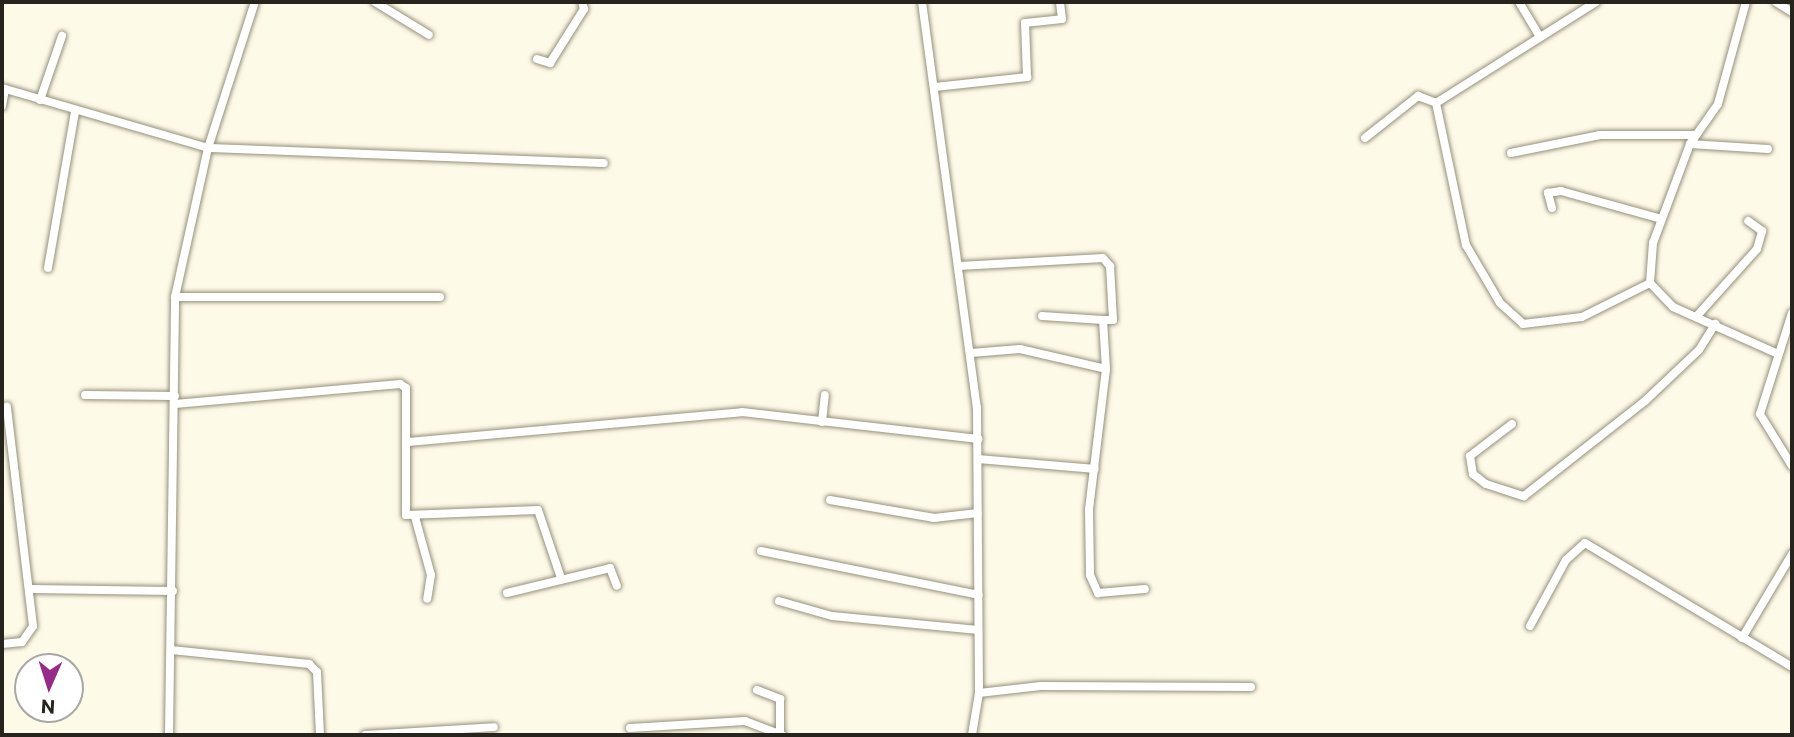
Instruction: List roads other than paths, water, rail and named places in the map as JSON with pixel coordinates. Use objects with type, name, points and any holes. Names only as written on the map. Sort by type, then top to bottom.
[{"type":"street","points":[[169,735],[176,297],[208,148],[255,2]]},
{"type":"street","points":[[375,2],[429,34]]},
{"type":"street","points":[[537,59],[550,63],[584,9],[582,2]]},
{"type":"street","points":[[922,2],[960,266],[978,439],[979,693],[972,735]]},
{"type":"street","points":[[935,87],[1027,77],[1026,23],[1062,19],[1060,2]]},
{"type":"street","points":[[1519,2],[1538,34]]},
{"type":"street","points":[[1436,103],[1538,34],[1596,2]]},
{"type":"street","points":[[1746,2],[1718,104],[1694,135],[1661,219],[1650,283],[1665,302],[1776,353]]},
{"type":"street","points":[[1776,2],[1792,12]]},
{"type":"street","points":[[40,100],[62,36]]},
{"type":"street","points":[[2,106],[4,89],[208,148],[604,163]]},
{"type":"street","points":[[1365,138],[1418,96],[1436,103]]},
{"type":"street","points":[[1436,103],[1466,245],[1500,303],[1519,321],[1540,326],[1582,317],[1650,283]]},
{"type":"street","points":[[48,268],[75,111]]},
{"type":"street","points":[[1511,153],[1600,135],[1694,135]]},
{"type":"street","points":[[1690,144],[1768,149]]},
{"type":"street","points":[[1552,208],[1548,193],[1561,191],[1661,219]]},
{"type":"street","points":[[1696,317],[1757,249],[1762,232],[1748,221]]},
{"type":"street","points":[[960,266],[1103,258],[1110,267],[1113,320],[1042,316]]},
{"type":"street","points":[[176,297],[440,297]]},
{"type":"street","points":[[1792,313],[1776,353],[1760,423],[1792,466]]},
{"type":"street","points":[[1103,320],[1106,369],[1088,539],[1093,591],[1145,589]]},
{"type":"street","points":[[1512,424],[1469,456],[1473,474],[1486,484],[1524,496],[1645,401],[1699,349],[1715,324]]},
{"type":"street","points":[[971,353],[1020,349],[1106,369]]},
{"type":"street","points":[[85,395],[175,400],[397,383],[406,388],[408,442],[405,511],[415,517],[538,510],[561,578]]},
{"type":"street","points":[[822,422],[825,395]]},
{"type":"street","points":[[2,644],[30,637],[31,589],[7,407]]},
{"type":"street","points":[[408,442],[742,412],[978,439]]},
{"type":"street","points":[[979,459],[1095,469]]},
{"type":"street","points":[[830,500],[934,518],[978,513]]},
{"type":"street","points":[[415,517],[431,575],[427,599]]},
{"type":"street","points":[[1530,626],[1566,559],[1585,543],[1792,667]]},
{"type":"street","points":[[761,551],[979,596]]},
{"type":"street","points":[[1742,638],[1792,554]]},
{"type":"street","points":[[508,593],[610,568],[617,586]]},
{"type":"street","points":[[31,589],[173,591]]},
{"type":"street","points":[[779,601],[832,616],[978,630]]},
{"type":"street","points":[[171,650],[310,664],[317,672],[320,735]]},
{"type":"street","points":[[979,693],[1041,686],[1251,687]]},
{"type":"street","points":[[630,728],[745,721],[780,733],[779,699],[757,690]]},
{"type":"street","points":[[365,735],[495,727]]}]
